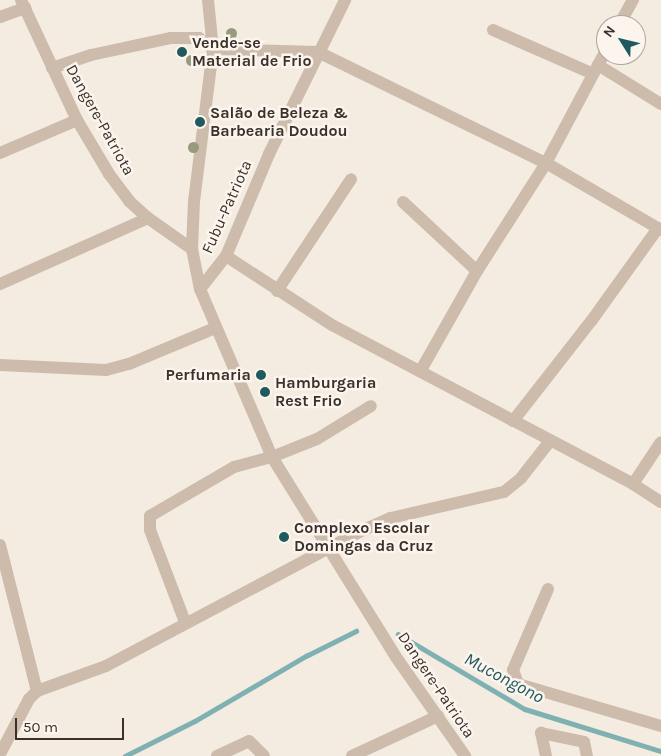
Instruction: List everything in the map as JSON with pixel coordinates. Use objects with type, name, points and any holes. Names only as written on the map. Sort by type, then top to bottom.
[{"type":"street","points":[[200,289],[192,249],[194,201],[214,49],[208,0]]},
{"type":"street","name":"Fubu-Patriota","points":[[200,289],[226,256],[269,154],[345,0]]},
{"type":"street","points":[[625,15],[633,0]]},
{"type":"street","points":[[0,17],[23,4]]},
{"type":"street","name":"Dangere-Patriota","points":[[23,4],[77,120],[108,174],[129,201],[148,218],[192,249]]},
{"type":"street","points":[[493,30],[595,70],[661,104]]},
{"type":"street","points":[[52,68],[91,55],[171,38],[199,38],[214,49],[318,52],[546,163],[659,229],[592,320],[513,421]]},
{"type":"street","points":[[421,370],[477,271],[546,163],[598,65]]},
{"type":"street","points":[[0,153],[77,120]]},
{"type":"street","points":[[277,291],[351,179]]},
{"type":"street","points":[[403,202],[477,271]]},
{"type":"street","points":[[0,284],[148,218]]},
{"type":"street","points":[[226,256],[277,291],[373,348],[421,370],[633,484],[661,502]]},
{"type":"street","name":"Dangere-Patriota","points":[[200,289],[215,328],[272,457],[396,657],[465,756]]},
{"type":"street","points":[[0,365],[106,370],[129,364],[215,328]]},
{"type":"street","points":[[185,622],[150,530],[150,516],[234,468],[272,457],[316,438],[371,406]]},
{"type":"street","points":[[0,754],[29,699],[36,691],[106,666],[185,622],[391,518],[504,492],[521,478],[550,441]]},
{"type":"street","points":[[633,484],[661,442]]},
{"type":"street","points":[[0,545],[36,691]]},
{"type":"street","points":[[548,589],[513,670],[518,684],[661,726]]},
{"type":"street","points":[[352,756],[438,716]]},
{"type":"street","points":[[546,756],[541,733],[584,742],[586,756]]},
{"type":"street","points":[[217,756],[248,740],[264,756]]},
{"type":"waterway","name":"Mucongono","points":[[125,756],[195,721],[306,656],[356,631]]},
{"type":"waterway","name":"Mucongono","points":[[398,634],[525,709],[661,751]]},
{"type":"place","name":"Vende-se Material de Frio","points":[[182,52]]},
{"type":"place","name":"Salão de Beleza & Barbearia Doudou","points":[[200,122]]},
{"type":"place","name":"Perfumaria","points":[[261,375]]},
{"type":"place","name":"Hamburgaria Rest Frio","points":[[265,392]]},
{"type":"place","name":"Complexo Escolar Domingas da Cruz","points":[[284,537]]}]
